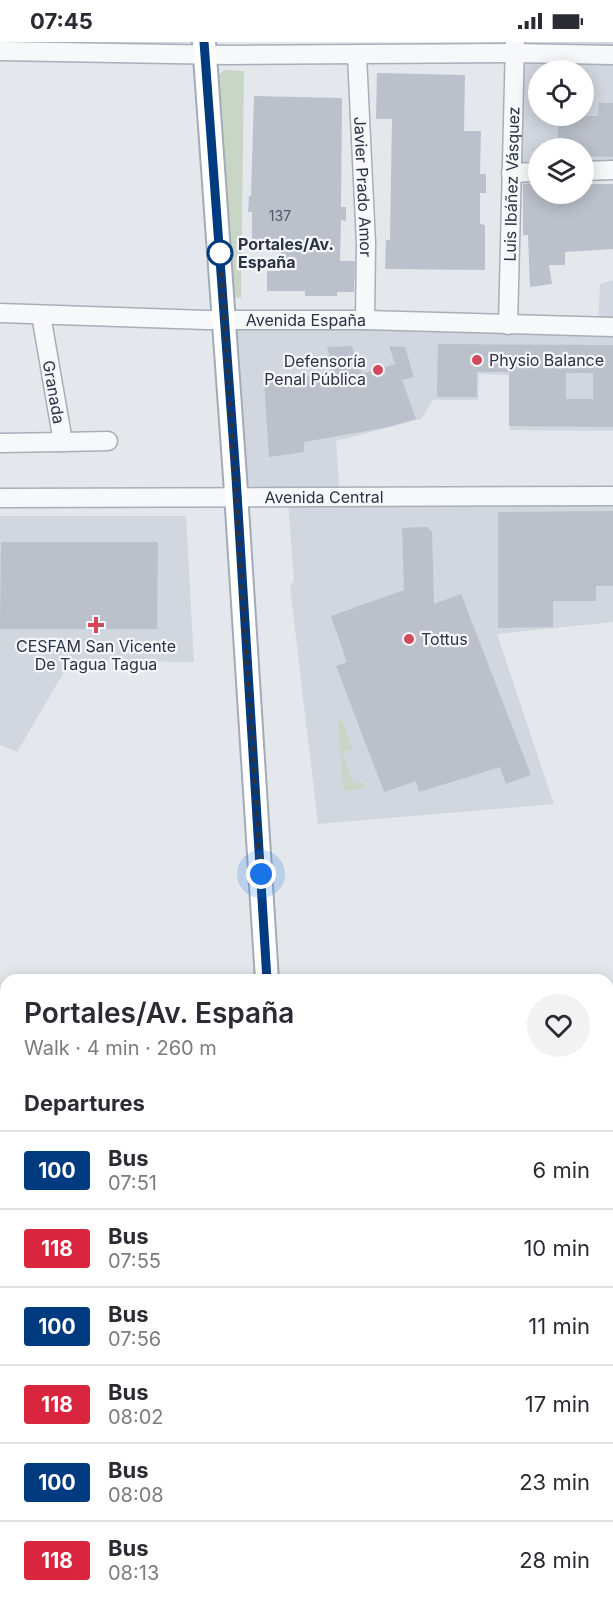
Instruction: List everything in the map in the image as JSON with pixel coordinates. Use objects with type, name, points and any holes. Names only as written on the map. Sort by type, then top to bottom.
[{"type":"main road","points":[[204,49],[225,319],[267,974]]},
{"type":"street","points":[[0,51],[204,49],[357,55],[514,48],[613,55]]},
{"type":"street","name":"Luis Ibáñez Vásquez","points":[[508,325],[514,48]]},
{"type":"street","name":"Javier Prado Amor","points":[[357,55],[366,244],[365,320]]},
{"type":"street","points":[[594,171],[613,170]]},
{"type":"street","points":[[511,173],[528,172]]},
{"type":"street","name":"Avenida España","points":[[0,313],[613,327]]},
{"type":"street","name":"Granada","points":[[0,443],[63,442],[41,315]]},
{"type":"street","points":[[63,442],[108,441]]},
{"type":"street","name":"Avenida Central","points":[[0,498],[613,496]]},
{"type":"shaded area","points":[[55,42],[196,42],[196,43],[55,45]]},
{"type":"shaded area","points":[[481,42],[613,42],[613,168],[594,169],[594,138],[528,138],[528,172],[511,173],[514,54],[480,54]]},
{"type":"shaded area","points":[[613,280],[613,431],[510,430],[509,375],[479,374],[478,400],[433,400],[421,419],[336,441],[340,497],[236,497],[225,333],[253,319],[598,327],[600,284]]},
{"type":"shaded area","points":[[613,501],[613,622],[497,634],[554,804],[318,824],[290,587],[294,580],[288,502]]},
{"type":"shaded area","name":"CESFAM San Vicente De Tagua Tagua","points":[[0,516],[186,516],[194,662],[71,660],[17,752],[0,745]]},
{"type":"green space","points":[[224,70],[244,71],[241,298],[234,297],[218,76]]},
{"type":"green space","points":[[341,720],[353,749],[342,752],[354,784],[363,782],[365,788],[346,791],[343,788],[338,721]]},
{"type":"building","points":[[377,73],[465,75],[464,131],[481,131],[480,174],[486,174],[486,193],[480,193],[480,224],[485,225],[485,270],[385,269],[386,240],[390,240],[392,119],[376,119]]},
{"type":"building","points":[[254,96],[342,98],[341,207],[346,207],[346,221],[341,220],[340,261],[355,261],[354,292],[337,292],[337,296],[305,296],[305,291],[267,291],[267,271],[280,271],[281,245],[252,245],[252,212],[248,212],[249,196],[251,196]]},
{"type":"building","points":[[599,103],[613,103],[613,157],[594,156],[594,138],[558,138],[558,126],[594,126],[594,116],[598,116]]},
{"type":"building","points":[[523,184],[528,184],[528,204],[594,204],[594,184],[613,184],[613,249],[565,252],[565,265],[549,265],[552,284],[530,287],[528,235],[523,235]]},
{"type":"building","points":[[438,344],[613,345],[613,427],[509,426],[509,372],[477,372],[477,397],[437,397]],"holes":[[[566,373],[593,373],[593,399],[566,399]]]},
{"type":"building","points":[[352,346],[362,374],[395,364],[389,346],[405,347],[414,377],[402,380],[416,419],[384,428],[304,442],[304,452],[269,457],[264,382],[334,373],[327,347]]},
{"type":"building","points":[[613,511],[613,586],[596,586],[596,601],[553,601],[553,627],[498,628],[498,512]]},
{"type":"building","name":"Tottus","points":[[427,527],[432,532],[434,604],[461,594],[531,775],[506,784],[500,767],[419,792],[416,781],[384,792],[336,666],[347,662],[331,616],[404,590],[402,528]]},
{"type":"building","points":[[1,542],[158,542],[157,629],[0,629]]},
{"type":"bus line","name":"100","points":[[204,42],[236,477],[267,974]]},
{"type":"place","name":"Portales/Av. España","points":[[220,253]]},
{"type":"place","name":"Physio Balance","points":[[477,360]]},
{"type":"place","name":"Defensoría Penal Pública","points":[[378,370]]},
{"type":"place","name":"CESFAM San Vicente De Tagua Tagua","points":[[96,625]]},
{"type":"place","name":"Tottus","points":[[409,639]]},
{"type":"route","points":[[220,253],[261,874]]}]
